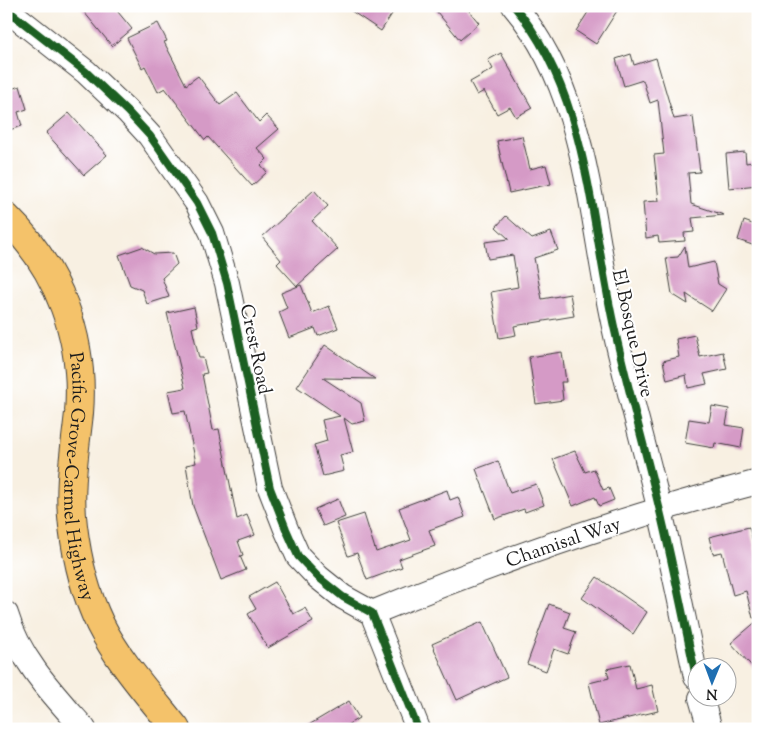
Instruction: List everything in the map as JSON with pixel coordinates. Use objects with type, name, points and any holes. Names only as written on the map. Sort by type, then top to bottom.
[{"type":"main road","name":"Pacific Grove-Carmel Highway","points":[[6,218],[26,238],[48,270],[63,302],[74,338],[80,394],[72,470],[71,508],[76,546],[90,598],[101,625],[116,650],[176,729]]},
{"type":"street","name":"El Bosque Drive","points":[[514,6],[543,46],[561,84],[583,158],[615,330],[659,508],[692,658]]},
{"type":"street","name":"Crest Road","points":[[6,9],[86,72],[128,112],[150,136],[197,203],[212,233],[227,283],[270,488],[286,529],[298,556],[318,577],[343,597],[372,613]]},
{"type":"street","name":"Chamisal Way","points":[[372,613],[452,580],[659,508],[758,482]]},
{"type":"street","points":[[372,613],[418,729]]},
{"type":"street","points":[[6,614],[15,639],[26,657],[48,688],[84,729]]},
{"type":"street","points":[[704,708],[710,729]]},
{"type":"building","points":[[79,6],[113,6],[132,29],[112,46]]},
{"type":"building","points":[[344,6],[397,6],[381,31]]},
{"type":"building","points":[[432,6],[465,6],[479,23],[460,40]]},
{"type":"building","points":[[592,6],[620,6],[596,44],[576,31]]},
{"type":"building","points":[[158,23],[167,41],[164,42],[186,85],[198,76],[220,105],[237,93],[259,122],[266,115],[279,129],[257,148],[267,159],[261,165],[267,172],[252,186],[208,137],[205,140],[165,88],[158,92],[145,66],[142,68],[127,38]]},
{"type":"building","points":[[501,53],[532,108],[516,117],[510,107],[497,114],[484,91],[477,95],[470,82],[493,69],[488,60]]},
{"type":"building","points":[[631,54],[634,65],[656,58],[674,119],[693,116],[700,172],[688,173],[691,204],[724,215],[692,218],[694,232],[684,233],[685,241],[659,243],[658,236],[646,238],[643,202],[659,201],[654,155],[664,154],[658,100],[650,103],[643,80],[624,86],[616,59]]},
{"type":"building","points":[[6,84],[10,84],[11,89],[20,86],[27,109],[18,112],[22,126],[6,131]]},
{"type":"building","points":[[69,113],[107,155],[84,175],[46,133]]},
{"type":"building","points":[[522,136],[530,169],[546,165],[551,184],[509,193],[497,141]]},
{"type":"building","points":[[745,152],[746,163],[758,161],[758,185],[729,188],[726,154]]},
{"type":"building","points":[[314,190],[328,206],[312,221],[338,249],[297,286],[277,264],[281,260],[262,237]]},
{"type":"building","points":[[506,216],[532,239],[551,232],[558,250],[534,258],[542,299],[570,294],[574,316],[514,326],[516,335],[499,338],[491,292],[518,287],[513,255],[488,259],[485,242],[509,239],[496,227]]},
{"type":"building","points":[[744,221],[758,226],[758,247],[738,240]]},
{"type":"building","points":[[685,246],[688,268],[714,262],[718,284],[726,289],[712,311],[686,294],[688,304],[672,294],[666,258],[678,257]]},
{"type":"building","points":[[142,247],[154,254],[173,253],[177,264],[162,278],[169,297],[147,304],[142,290],[130,285],[119,255]]},
{"type":"building","points":[[301,285],[312,313],[329,306],[338,328],[318,336],[315,328],[289,338],[279,312],[287,308],[281,293]]},
{"type":"building","points":[[194,307],[198,326],[192,328],[199,358],[203,358],[207,373],[202,374],[213,430],[219,429],[237,519],[247,515],[255,535],[238,541],[243,555],[240,556],[246,570],[221,580],[193,506],[186,465],[196,463],[185,411],[173,413],[168,391],[185,388],[167,313]]},
{"type":"building","points":[[695,335],[700,357],[723,352],[727,369],[704,374],[707,384],[688,388],[686,375],[667,380],[663,361],[679,357],[676,339]]},
{"type":"building","points":[[325,345],[375,379],[323,378],[361,403],[365,421],[352,424],[344,418],[353,452],[340,455],[344,471],[323,476],[314,445],[327,441],[322,420],[340,416],[297,387]]},
{"type":"building","points":[[562,352],[566,382],[561,382],[563,400],[536,404],[529,357]]},
{"type":"building","points":[[712,406],[729,409],[726,425],[744,428],[741,448],[715,443],[714,448],[685,443],[689,419],[709,422]]},
{"type":"building","points":[[575,451],[585,472],[594,469],[603,490],[609,488],[614,500],[599,506],[595,497],[573,506],[553,459]]},
{"type":"building","points":[[498,461],[510,493],[536,484],[544,505],[525,512],[524,509],[495,519],[476,469]]},
{"type":"building","points":[[447,490],[450,500],[458,497],[465,517],[429,530],[435,546],[399,559],[402,567],[367,580],[357,553],[348,556],[336,523],[364,514],[376,552],[411,540],[399,508]]},
{"type":"building","points":[[338,499],[345,517],[323,526],[315,509]]},
{"type":"building","points":[[749,527],[758,561],[758,617],[753,618],[746,591],[733,595],[722,552],[713,554],[709,537]]},
{"type":"building","points":[[597,577],[647,612],[633,634],[582,598]]},
{"type":"building","points":[[275,582],[293,614],[305,608],[313,622],[268,648],[248,614],[256,609],[249,597]]},
{"type":"building","points":[[549,604],[570,612],[564,628],[576,632],[568,654],[554,649],[546,671],[527,664]]},
{"type":"building","points":[[758,620],[758,673],[731,643]]},
{"type":"building","points":[[482,622],[507,677],[457,700],[432,644]]},
{"type":"building","points":[[630,664],[636,689],[652,685],[658,711],[599,725],[589,683],[609,678],[607,669]]},
{"type":"building","points":[[349,701],[359,718],[340,729],[302,729]]},
{"type":"cycle path","points":[[514,6],[539,41],[558,79],[572,119],[592,204],[615,331],[654,485],[692,658]]},
{"type":"cycle path","points":[[6,9],[86,72],[127,111],[150,136],[197,203],[212,233],[227,283],[270,488],[286,529],[298,556],[318,577],[343,597],[372,613],[418,729]]}]
